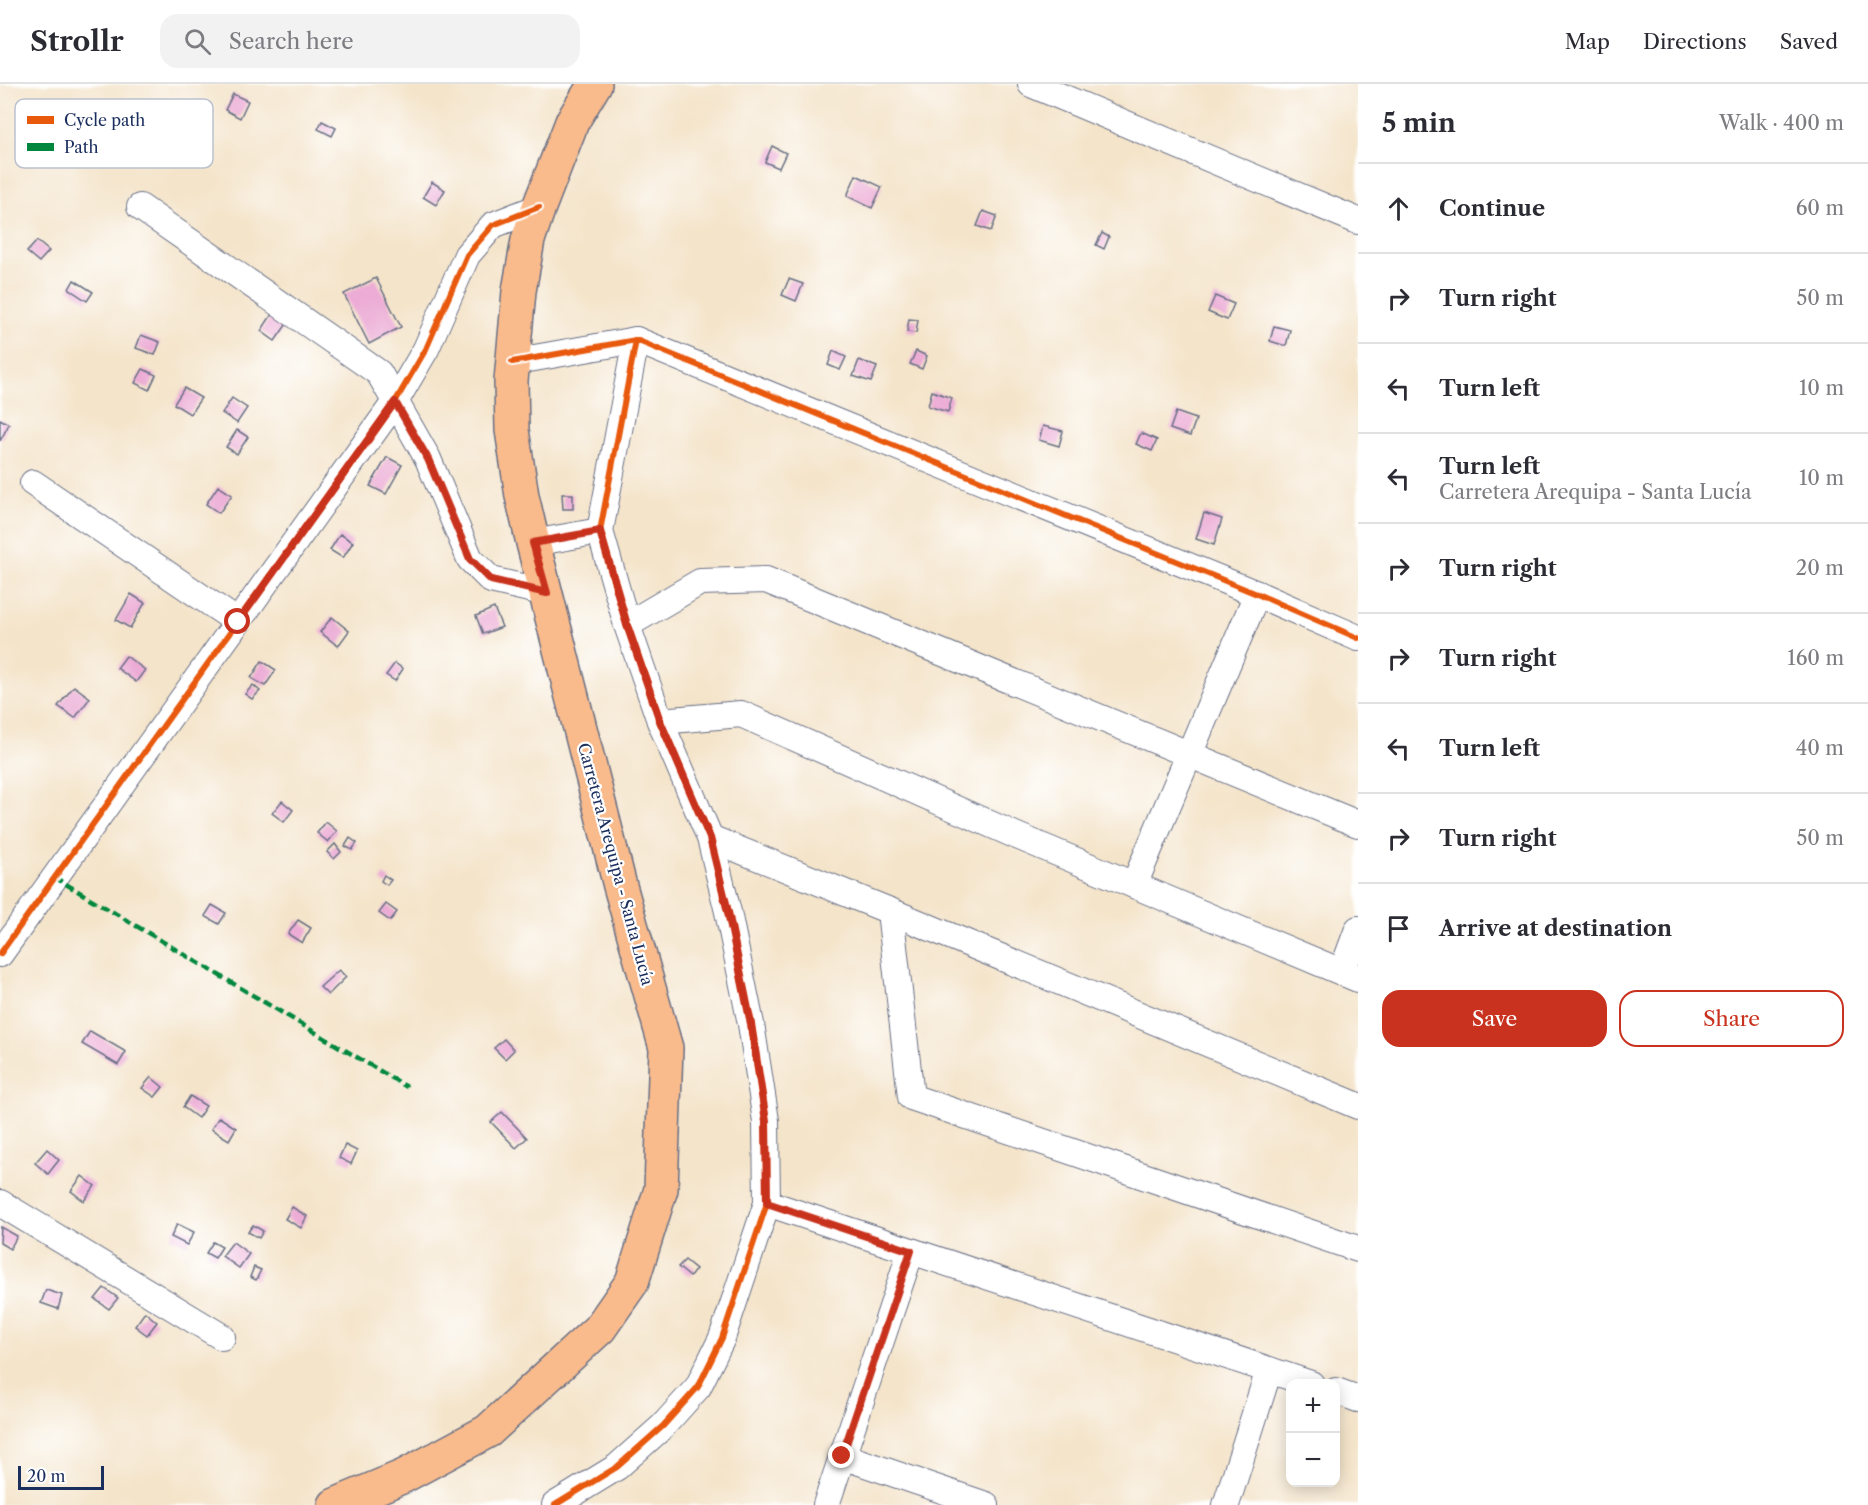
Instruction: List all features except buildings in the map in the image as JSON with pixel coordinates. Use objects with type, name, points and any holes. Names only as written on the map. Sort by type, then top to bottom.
[{"type":"main road","name":"Carretera Arequipa - Santa Lucía","points":[[335,1505],[404,1476],[488,1431],[600,1328],[632,1282],[661,1189],[666,1048],[620,886],[533,543],[522,496],[512,430],[512,362],[522,271],[528,240],[573,122],[595,84]]},
{"type":"street","points":[[1031,84],[1357,217]]},
{"type":"street","points":[[140,207],[379,373],[428,459],[470,559],[491,580],[547,593]]},
{"type":"street","points":[[0,954],[395,402],[426,348],[467,255],[493,225],[539,207]]},
{"type":"street","points":[[555,1505],[617,1467],[663,1426],[698,1387],[722,1338],[767,1203],[766,1121],[746,1002],[710,838],[660,721],[627,625],[600,531],[636,340]]},
{"type":"street","points":[[512,362],[636,340],[1257,594],[1358,638]]},
{"type":"street","points":[[33,483],[238,622]]},
{"type":"street","points":[[533,543],[600,531]]},
{"type":"street","points":[[627,625],[700,582],[766,580],[1358,824]]},
{"type":"street","points":[[1134,885],[1257,594]]},
{"type":"street","points":[[660,721],[741,714],[1017,836],[1350,975],[1358,929]]},
{"type":"street","points":[[710,838],[1358,1106]]},
{"type":"street","points":[[890,911],[911,1097],[1358,1249]]},
{"type":"street","points":[[0,1203],[222,1337]]},
{"type":"street","points":[[767,1203],[1298,1379]]},
{"type":"street","points":[[825,1505],[911,1251]]},
{"type":"street","points":[[1226,1505],[1269,1370]]},
{"type":"street","points":[[1340,1393],[1358,1399]]},
{"type":"street","points":[[842,1456],[986,1505]]},
{"type":"marked path","points":[[54,877],[407,1087]]},
{"type":"cycle path","points":[[0,954],[395,402],[426,349],[467,255],[493,225],[539,207]]},
{"type":"cycle path","points":[[512,362],[636,340],[1257,594],[1358,638]]},
{"type":"cycle path","points":[[555,1505],[617,1467],[663,1426],[698,1387],[722,1338],[767,1203],[766,1121],[751,1024],[710,838],[660,721],[627,625],[600,531],[636,340]]},
{"type":"route","points":[[238,622],[395,402],[428,459],[470,559],[491,580],[547,593],[533,543],[600,531],[627,625],[660,721],[710,838],[751,1024],[766,1121],[767,1203],[911,1251],[842,1456]]}]
